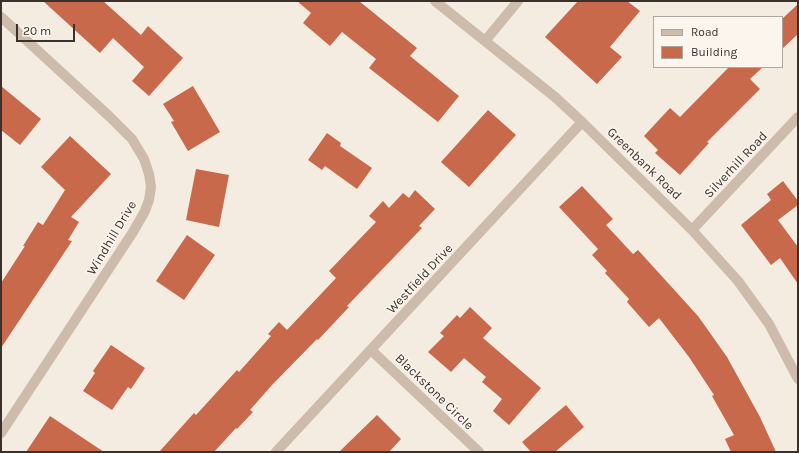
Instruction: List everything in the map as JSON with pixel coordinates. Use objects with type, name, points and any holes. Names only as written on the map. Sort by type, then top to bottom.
[{"type":"street","name":"Greenbank Road","points":[[435,1],[555,97],[692,230],[738,281],[769,324],[798,379]]},
{"type":"street","points":[[485,41],[518,1]]},
{"type":"street","name":"Windhill Drive","points":[[1,17],[132,139],[144,159],[149,174],[151,187],[149,200],[145,211],[133,232],[1,433]]},
{"type":"street","name":"Silverhill Road","points":[[692,230],[798,117]]},
{"type":"street","name":"Westfield Drive","points":[[276,452],[582,122]]},
{"type":"street","name":"Blackstone Circle","points":[[371,350],[479,452]]},
{"type":"building","points":[[43,1],[103,1],[141,35],[148,26],[183,58],[149,96],[132,81],[144,67],[113,38],[100,53]]},
{"type":"building","points":[[297,1],[359,1],[417,48],[410,56],[459,96],[438,122],[369,68],[376,59],[342,32],[330,46],[303,23],[311,13]]},
{"type":"building","points":[[578,1],[627,1],[640,11],[610,47],[622,57],[597,84],[545,37]]},
{"type":"building","points":[[798,4],[798,34],[783,48],[783,18]]},
{"type":"building","points":[[728,68],[762,68],[750,79],[760,89],[707,142],[709,143],[680,175],[655,153],[658,150],[644,136],[670,108],[680,117]]},
{"type":"building","points":[[1,86],[41,119],[20,145],[1,130]]},
{"type":"building","points":[[193,86],[220,132],[188,151],[171,122],[174,121],[163,104]]},
{"type":"building","points":[[488,110],[516,135],[469,187],[441,162]]},
{"type":"building","points":[[327,133],[341,143],[340,146],[372,168],[357,189],[325,166],[322,170],[308,160]]},
{"type":"building","points":[[70,136],[111,174],[71,217],[79,222],[68,240],[72,241],[1,348],[1,283],[25,246],[23,246],[38,222],[43,225],[65,190],[41,167]]},
{"type":"building","points":[[196,169],[229,175],[219,227],[186,220]]},
{"type":"building","points":[[783,181],[798,201],[798,205],[778,220],[798,247],[798,284],[780,258],[771,265],[741,225],[771,200],[767,194]]},
{"type":"building","points":[[582,186],[613,219],[606,225],[633,254],[638,250],[698,316],[727,357],[760,417],[776,452],[731,452],[725,439],[734,435],[712,396],[714,395],[689,357],[659,318],[649,327],[627,302],[629,299],[605,273],[607,271],[592,255],[598,249],[559,207]]},
{"type":"building","points":[[415,190],[435,209],[419,226],[422,228],[347,306],[349,307],[318,340],[317,339],[272,385],[250,410],[253,412],[237,429],[236,428],[214,452],[159,452],[194,413],[196,415],[237,370],[239,372],[271,336],[268,334],[279,322],[287,330],[336,278],[329,271],[376,222],[369,216],[383,201],[389,208],[403,193],[409,198]]},
{"type":"building","points":[[187,235],[215,255],[184,300],[156,281]]},
{"type":"building","points":[[470,307],[492,328],[483,338],[541,388],[509,425],[493,411],[502,399],[482,382],[486,377],[464,358],[451,372],[428,352],[444,336],[440,333],[457,315],[460,318]]},
{"type":"building","points":[[111,345],[145,368],[131,389],[128,387],[112,410],[83,391],[95,373],[93,371]]},
{"type":"building","points":[[566,405],[584,427],[555,452],[531,452],[522,442]]},
{"type":"building","points":[[377,415],[401,439],[389,452],[339,452]]},
{"type":"building","points":[[50,416],[104,452],[26,452]]}]
